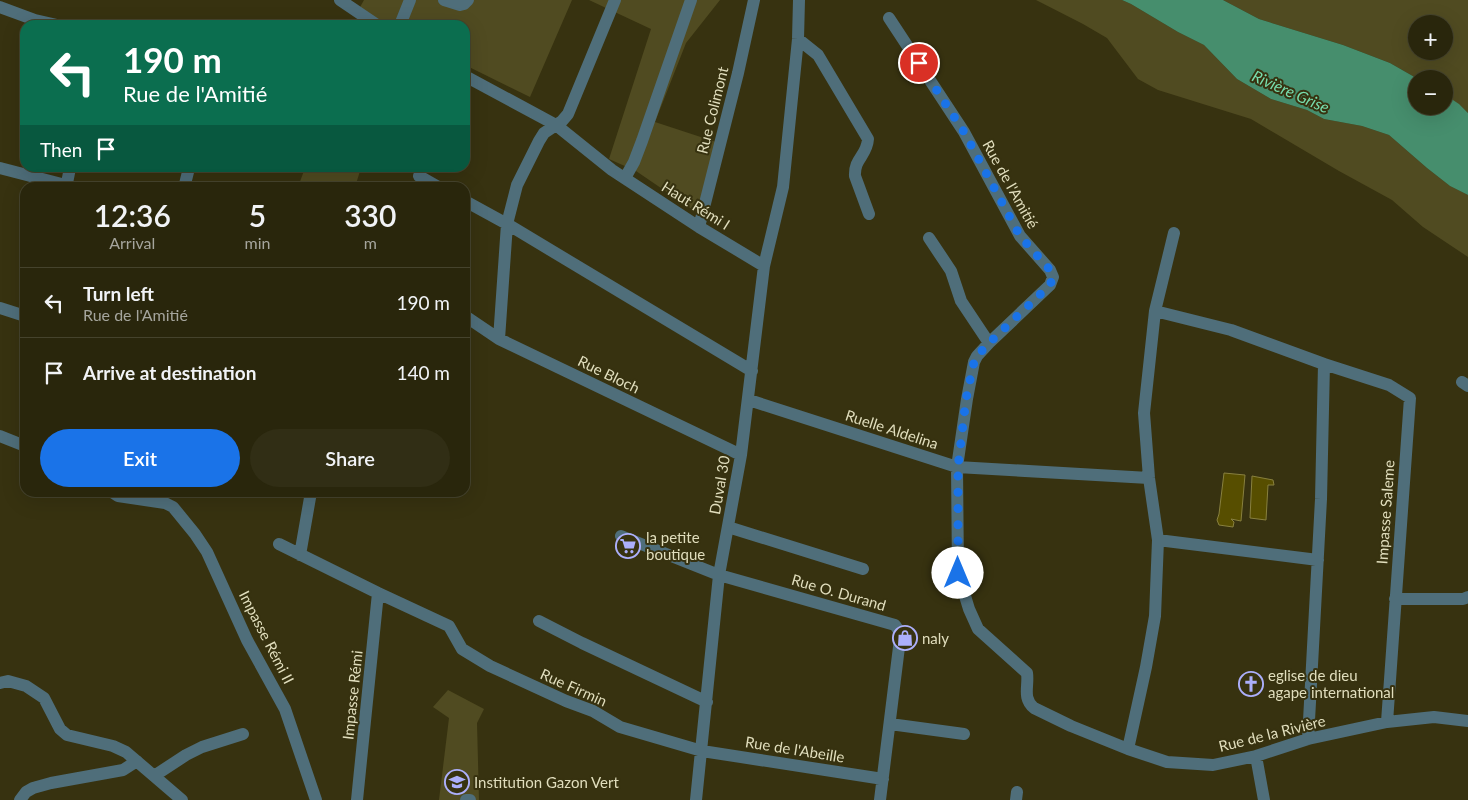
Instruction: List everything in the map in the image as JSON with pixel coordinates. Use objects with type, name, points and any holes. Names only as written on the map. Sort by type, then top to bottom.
[{"type":"street","points":[[340,0],[370,20]]},
{"type":"street","points":[[402,20],[410,0]]},
{"type":"street","points":[[444,0],[460,5],[468,0]]},
{"type":"street","points":[[498,340],[507,224],[517,185],[544,133],[556,126],[568,114],[615,0]]},
{"type":"street","points":[[625,178],[634,162],[691,0]]},
{"type":"street","name":"Rue Colimont","points":[[699,227],[738,73],[754,0]]},
{"type":"street","name":"Duval 30","points":[[696,800],[719,575],[741,455],[764,266],[783,187],[798,39],[798,0]]},
{"type":"street","points":[[0,7],[35,20]]},
{"type":"street","name":"Rue de l'Amitié","points":[[889,18],[954,116],[1020,236],[1050,270],[1053,277],[1050,285],[977,356],[966,399],[958,467],[958,573],[969,609],[978,629],[1027,673],[1026,699],[1034,708]]},
{"type":"street","points":[[798,39],[818,55],[868,139],[865,152],[854,170],[869,214]]},
{"type":"street","name":"Haut Rémi I","points":[[470,79],[556,126],[612,170],[699,227],[764,266]]},
{"type":"street","points":[[0,168],[52,182]]},
{"type":"street","points":[[418,176],[429,182]]},
{"type":"street","points":[[470,204],[752,371]]},
{"type":"street","points":[[1128,750],[1155,616],[1158,540],[1149,478],[1144,413],[1156,302],[1174,233]]},
{"type":"street","points":[[929,238],[951,271],[961,301],[989,343]]},
{"type":"street","points":[[0,308],[20,314]]},
{"type":"street","points":[[1155,311],[1231,330],[1324,364],[1321,499],[1308,739]]},
{"type":"street","name":"Rue Bloch","points":[[470,320],[498,340],[741,455]]},
{"type":"street","name":"Impasse Saleme","points":[[1324,364],[1389,385],[1410,398],[1387,722]]},
{"type":"street","name":"Ruelle Aldelina","points":[[748,400],[958,467],[1149,478]]},
{"type":"street","points":[[0,436],[20,444]]},
{"type":"street","name":"Impasse Rémi II","points":[[125,497],[164,503],[173,507],[207,552],[247,640],[285,709],[316,800]]},
{"type":"street","points":[[300,555],[310,497]]},
{"type":"street","points":[[728,527],[863,569]]},
{"type":"street","points":[[621,536],[719,575]]},
{"type":"street","points":[[1158,540],[1318,560]]},
{"type":"street","points":[[279,544],[378,593]]},
{"type":"street","name":"Rue O. Durand","points":[[719,575],[895,625],[899,631],[900,639],[880,800]]},
{"type":"street","name":"Rue Firmin","points":[[378,593],[448,626],[462,649],[490,666],[566,701],[593,711],[620,727],[702,751]]},
{"type":"street","name":"Impasse Rémi","points":[[357,800],[378,593]]},
{"type":"street","points":[[1395,599],[1463,599],[1468,597]]},
{"type":"street","points":[[539,621],[707,702]]},
{"type":"street","points":[[4,682],[26,686],[44,698],[60,729],[67,735],[113,746],[126,752],[182,800]]},
{"type":"street","name":"Rue de la Rivière","points":[[1034,708],[1128,750],[1167,762],[1212,765],[1256,756],[1308,739],[1387,722],[1434,717],[1468,721]]},
{"type":"street","points":[[890,724],[964,734]]},
{"type":"street","points":[[154,776],[202,747],[243,734]]},
{"type":"street","name":"Rue de l'Abeille","points":[[702,751],[883,779]]},
{"type":"street","points":[[1256,756],[1264,800]]},
{"type":"street","points":[[20,800],[26,792],[33,788],[122,770],[137,761]]},
{"type":"shaded area","points":[[364,0],[572,0],[530,97],[470,67],[470,20],[361,20],[359,9]]},
{"type":"shaded area","points":[[589,0],[720,0],[686,43],[655,122],[719,143],[699,214],[636,171],[609,159],[651,29]]},
{"type":"shaded area","points":[[1036,0],[1122,0],[1204,45],[1237,79],[1271,99],[1307,110],[1324,119],[1362,126],[1389,135],[1450,186],[1468,195],[1468,257],[1423,227],[1392,200],[1251,119],[1158,90],[1138,79],[1107,38]]},
{"type":"shaded area","points":[[1223,0],[1468,0],[1468,113],[1453,100],[1453,70],[1408,70],[1408,73],[1390,63],[1343,45],[1259,19]]},
{"type":"shaded area","points":[[304,172],[360,172],[357,182],[300,182]]},
{"type":"shaded area","points":[[448,690],[484,709],[477,723],[479,800],[439,800],[449,718],[433,707]]},
{"type":"water","name":"Rivière Grise","points":[[1122,0],[1223,0],[1259,19],[1343,45],[1390,63],[1408,73],[1408,115],[1453,115],[1453,100],[1468,113],[1468,195],[1450,186],[1389,135],[1362,126],[1324,119],[1307,110],[1271,99],[1237,79],[1204,45]]},
{"type":"building","points":[[1224,473],[1245,475],[1241,521],[1231,519],[1234,522],[1233,527],[1219,525],[1217,520]]},
{"type":"building","points":[[1252,476],[1273,480],[1274,485],[1268,485],[1266,520],[1250,518]]},
{"type":"place","name":"la petite boutique","points":[[628,546]]},
{"type":"place","name":"naly","points":[[905,638]]},
{"type":"place","name":"eglise de dieu agape international","points":[[1251,684]]},
{"type":"place","name":"Institution Gazon Vert","points":[[457,782]]},
{"type":"route","points":[[919,63],[964,132],[1020,236],[1050,270],[1053,277],[1050,285],[989,343],[974,362],[966,399],[958,467],[958,573]]}]
